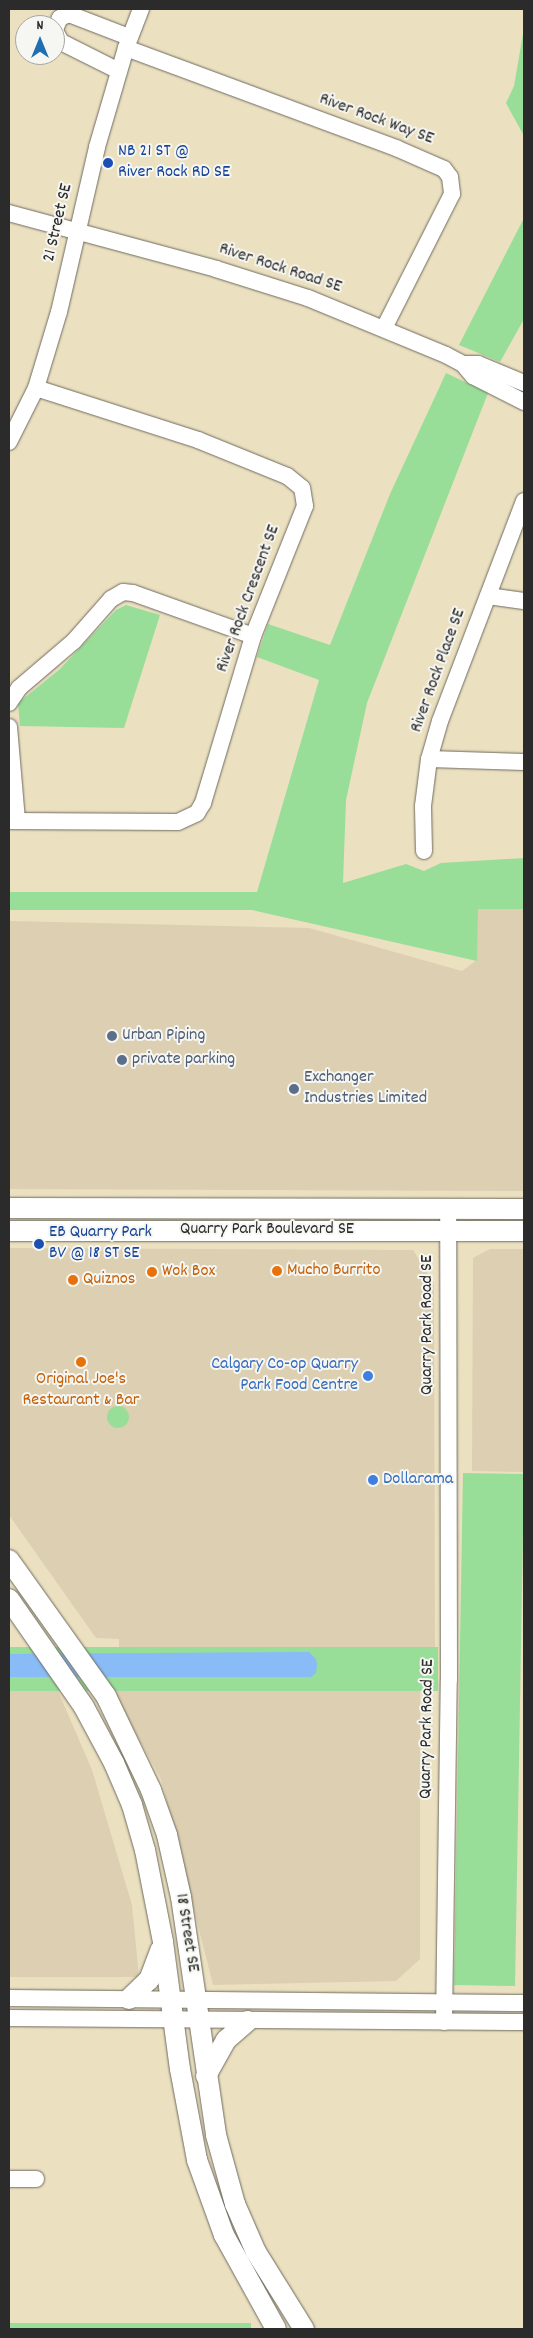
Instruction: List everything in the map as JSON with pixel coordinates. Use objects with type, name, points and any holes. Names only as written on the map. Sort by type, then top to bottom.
[{"type":"main road","name":"Quarry Park Boulevard SE","points":[[9,1208],[524,1209]]},
{"type":"main road","name":"Quarry Park Boulevard SE","points":[[9,1231],[524,1231]]},
{"type":"main road","name":"18 Street SE","points":[[9,1560],[106,1696],[133,1748],[167,1835],[181,1897],[216,2135],[236,2204],[256,2252],[304,2329]]},
{"type":"main road","name":"18 Street SE","points":[[9,1599],[84,1707],[114,1763],[145,1850],[163,1942],[187,2115],[208,2198],[240,2267],[276,2329]]},
{"type":"main road","points":[[128,1999],[154,1972],[163,1942]]},
{"type":"main road","points":[[206,2076],[226,2040],[248,2021]]},
{"type":"street","name":"21 Street SE","points":[[9,442],[36,388],[78,233],[96,148],[128,43],[141,9]]},
{"type":"street","points":[[65,16],[70,14],[128,43]]},
{"type":"street","name":"River Rock Way SE","points":[[128,43],[396,148],[444,169],[450,178],[452,194],[384,328]]},
{"type":"street","points":[[65,44],[119,71]]},
{"type":"street","name":"River Rock Road SE","points":[[9,213],[257,281],[384,328],[463,364],[478,364],[524,383]]},
{"type":"street","name":"River Rock Road SE","points":[[463,364],[473,376],[524,402]]},
{"type":"street","name":"River Rock Crescent SE","points":[[13,821],[178,822],[192,817],[203,803],[253,636],[305,506],[302,488],[287,476],[198,440],[36,388]]},
{"type":"street","name":"River Rock Place SE","points":[[424,851],[423,806],[429,759],[524,501]]},
{"type":"street","points":[[9,703],[19,688],[74,641],[111,599],[123,592],[133,593],[253,636]]},
{"type":"street","name":"River Rock Place SE","points":[[488,596],[524,601]]},
{"type":"street","points":[[9,727],[13,821]]},
{"type":"street","name":"River Rock Place SE","points":[[429,759],[524,762]]},
{"type":"street","name":"Quarry Park Road SE","points":[[444,2022],[449,1680],[448,1209]]},
{"type":"street","points":[[9,1998],[170,1999],[198,2010],[248,2021],[524,2022]]},
{"type":"street","points":[[9,2018],[174,2020],[198,2010],[444,2003],[524,2003]]},
{"type":"street","points":[[9,2179],[36,2179]]},
{"type":"shaded area","name":"private parking","points":[[477,909],[524,909],[524,1191],[9,1189],[9,921],[309,928],[462,971],[477,960]]},
{"type":"shaded area","points":[[9,1248],[413,1250],[434,1284],[435,1647],[119,1647],[119,1639],[96,1638],[9,1515]]},
{"type":"shaded area","points":[[490,1249],[524,1249],[524,1472],[472,1471],[473,1258]]},
{"type":"shaded area","points":[[9,1691],[58,1691],[92,1770],[132,1905],[139,1977],[9,1977]]},
{"type":"shaded area","points":[[112,1691],[420,1691],[420,1959],[396,1981],[213,1985],[161,1779]]},
{"type":"green space","points":[[524,28],[524,136],[506,103],[514,86]]},
{"type":"green space","points":[[524,218],[524,319],[500,362],[459,345]]},
{"type":"green space","points":[[446,373],[488,393],[367,703],[346,800],[343,883],[406,864],[424,871],[441,863],[524,858],[524,909],[478,909],[477,961],[252,910],[9,910],[9,892],[257,892],[319,680],[257,657],[268,624],[330,645],[390,494]]},
{"type":"green space","points":[[126,605],[160,615],[124,728],[20,726],[18,703],[60,669],[116,610]]},
{"type":"green space","points":[[118,1406],[126,1409],[129,1417],[126,1425],[118,1428],[110,1425],[107,1417],[110,1409]]},
{"type":"green space","points":[[463,1473],[524,1474],[515,1986],[454,1985]]},
{"type":"green space","points":[[9,1647],[438,1647],[438,1691],[9,1691]]},
{"type":"green space","points":[[9,2323],[251,2323],[251,2329],[9,2329]]},
{"type":"water","points":[[309,1652],[316,1659],[317,1665],[316,1673],[311,1677],[9,1677],[9,1654]]},
{"type":"place","name":"NB 21 ST @ River Rock RD SE","points":[[108,163]]},
{"type":"place","name":"Urban Piping","points":[[112,1036]]},
{"type":"place","name":"private parking","points":[[122,1060]]},
{"type":"place","name":"Exchanger Industries Limited","points":[[294,1089]]},
{"type":"place","name":"EB Quarry Park BV @ 18 ST SE","points":[[39,1244]]},
{"type":"place","name":"Mucho Burrito","points":[[277,1271]]},
{"type":"place","name":"Wok Box","points":[[152,1272]]},
{"type":"place","name":"Quiznos","points":[[73,1280]]},
{"type":"place","name":"Original Joe's Restaurant & Bar","points":[[81,1362]]},
{"type":"place","name":"Calgary Co-op Quarry Park Food Centre","points":[[368,1376]]},
{"type":"place","name":"Dollarama","points":[[373,1480]]}]
